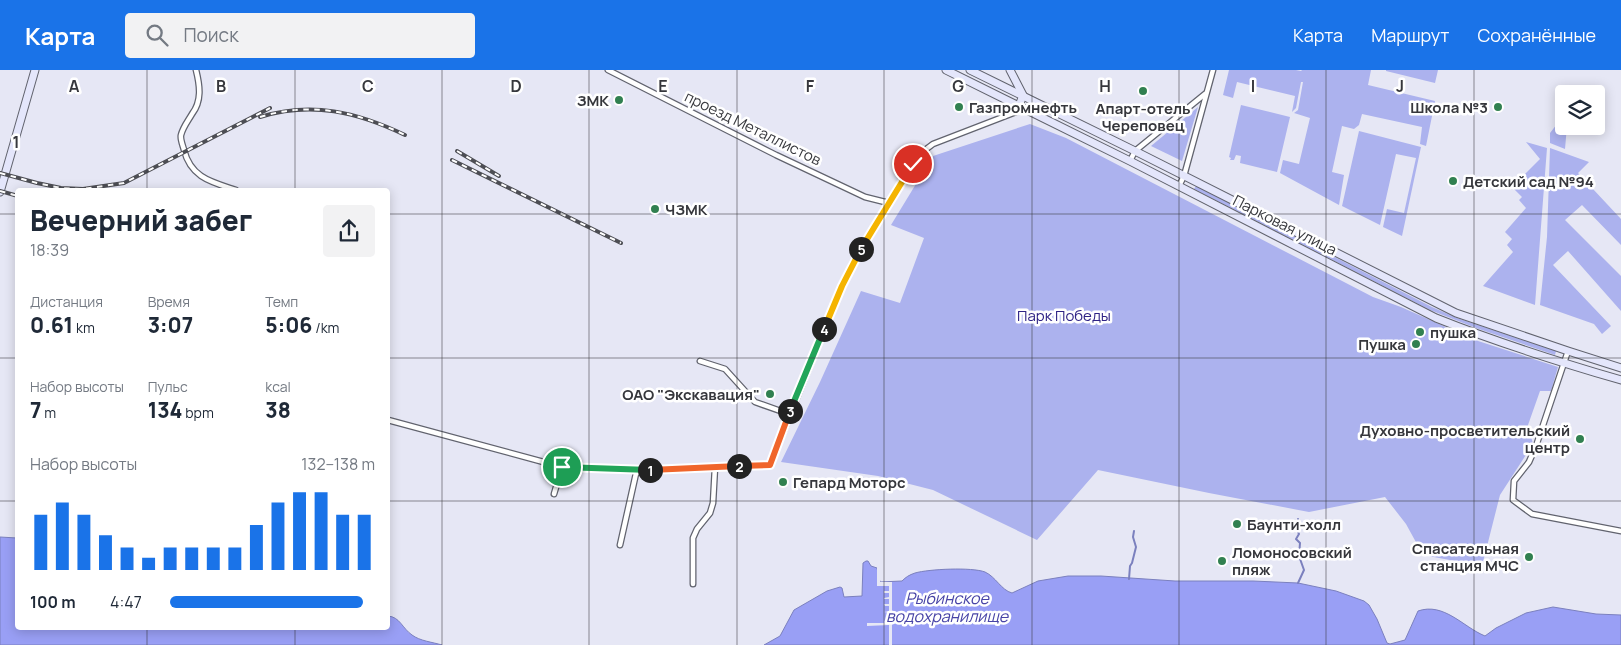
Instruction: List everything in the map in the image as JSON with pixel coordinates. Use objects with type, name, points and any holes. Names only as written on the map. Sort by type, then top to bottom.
[{"type":"main road","points":[[0,192],[36,70]]},
{"type":"main road","name":"Парковая улица","points":[[946,70],[1180,186],[1436,318],[1564,363],[1621,380]]},
{"type":"main road","name":"Парковая улица","points":[[970,70],[1456,313],[1621,368]]},
{"type":"main road","points":[[1010,70],[1023,95],[1019,106]]},
{"type":"street","points":[[196,70],[200,97],[181,136],[184,152],[191,168],[206,180],[230,188]]},
{"type":"street","name":"проезд Металлистов","points":[[608,70],[776,155],[865,197],[889,203]]},
{"type":"street","points":[[1180,186],[1213,70]]},
{"type":"street","points":[[1130,161],[1134,151],[1206,93]]},
{"type":"street","points":[[390,421],[562,467],[654,470],[770,465],[789,414],[854,260],[921,153],[933,144],[1016,112],[1019,106]]},
{"type":"street","points":[[1568,351],[1536,446],[1529,462],[1514,481],[1513,500],[1532,514],[1621,531]]},
{"type":"street","points":[[700,361],[725,369],[755,402],[789,414]]},
{"type":"street","points":[[554,494],[562,467]]},
{"type":"street","points":[[693,584],[693,538],[697,529],[710,513],[713,503],[715,467]]},
{"type":"street","points":[[620,545],[637,469]]},
{"type":"green space","points":[[1229,70],[1371,70],[1368,85],[1435,101],[1426,146],[1420,144],[1422,127],[1362,114],[1359,125],[1354,129],[1342,126],[1332,172],[1344,175],[1339,205],[1280,173],[1283,160],[1299,164],[1310,118],[1294,113],[1298,110],[1303,82],[1301,82],[1296,108],[1292,112],[1295,96],[1237,82],[1233,98],[1223,95]]},
{"type":"green space","points":[[1386,70],[1438,70],[1435,83]]},
{"type":"green space","points":[[1241,105],[1290,117],[1277,172],[1240,163],[1241,156],[1236,155],[1234,160],[1230,160],[1231,158],[1229,157]]},
{"type":"green space","points":[[1198,107],[1182,161],[1151,146]]},
{"type":"green space","name":"Парк Победы","points":[[1030,124],[1066,138],[1373,297],[1401,307],[1475,340],[1558,367],[1551,391],[1540,391],[1528,425],[1533,444],[1500,495],[1482,566],[1423,555],[1406,524],[1385,497],[1309,512],[1098,470],[1037,540],[933,490],[878,476],[781,462],[861,291],[900,303],[924,238],[891,225],[933,156]]},
{"type":"green space","points":[[1555,127],[1555,135],[1566,135],[1565,149],[1550,143],[1550,133]]},
{"type":"green space","points":[[1359,131],[1421,147],[1402,236],[1383,227],[1387,209],[1404,213],[1416,158],[1396,154],[1380,225],[1342,206]]},
{"type":"green space","points":[[1526,142],[1547,148],[1535,305],[1483,286],[1513,252],[1507,245],[1512,239],[1505,232],[1526,208],[1519,200],[1522,197],[1512,187],[1540,159]]},
{"type":"green space","points":[[1550,148],[1589,162],[1578,173],[1621,219],[1621,245],[1582,205],[1565,220],[1621,276],[1621,311],[1568,251],[1553,265],[1611,326],[1602,334],[1594,324],[1540,305],[1547,237]]},
{"type":"green space","points":[[1196,186],[1432,307],[1457,318],[1556,351],[1555,355],[1430,310],[1194,189]]},
{"type":"water","points":[[0,537],[15,538],[15,630],[390,630],[390,616],[395,618],[415,637],[442,645],[0,645]]},
{"type":"water","name":"Рыбинское водохранилище","points":[[866,561],[871,566],[877,568],[880,582],[902,581],[915,573],[930,570],[971,569],[985,572],[1012,593],[1038,581],[1068,576],[1101,576],[1175,581],[1298,583],[1336,591],[1364,601],[1369,605],[1387,643],[1390,644],[1405,640],[1418,611],[1427,609],[1445,613],[1485,636],[1496,628],[1526,613],[1553,607],[1596,614],[1621,615],[1621,645],[764,645],[780,636],[794,610],[827,591],[840,587],[844,597],[862,596],[863,563]]},
{"type":"pier","points":[[877,566],[880,568],[880,582],[892,582],[892,645],[889,645],[889,625],[867,626],[867,623],[889,623],[889,613],[884,612],[889,611],[889,606],[884,604],[889,604],[889,599],[884,598],[889,597],[889,593],[884,593],[884,591],[889,591],[889,586],[877,586]]},
{"type":"waterway","points":[[1298,519],[1297,530],[1299,534],[1296,539],[1300,543],[1299,556],[1304,570],[1298,583]]},
{"type":"waterway","points":[[1129,579],[1130,566],[1136,547],[1133,537],[1134,531]]},
{"type":"railway","points":[[90,188],[124,183],[270,108]]},
{"type":"railway","points":[[260,117],[298,110],[334,111],[369,120],[405,135]]},
{"type":"railway","points":[[457,151],[499,176]]},
{"type":"railway","points":[[452,160],[621,243]]},
{"type":"railway","points":[[0,173],[61,188]]},
{"type":"railway","points":[[0,191],[15,195]]},
{"type":"place","name":"Апарт-отель Череповец","points":[[1143,91]]},
{"type":"place","name":"ЗМК","points":[[619,100]]},
{"type":"place","name":"Газпромнефть","points":[[959,107]]},
{"type":"place","name":"Школа №3","points":[[1498,107]]},
{"type":"place","name":"Детский сад №94","points":[[1453,181]]},
{"type":"place","name":"ЧЗМК","points":[[655,209]]},
{"type":"place","name":"пушка","points":[[1420,332]]},
{"type":"place","name":"Пушка","points":[[1416,344]]},
{"type":"place","name":"ОАО \"Экскавация\"","points":[[770,394]]},
{"type":"place","name":"Духовно-просветительский центр","points":[[1580,439]]},
{"type":"place","name":"Гепард Моторс","points":[[783,482]]},
{"type":"place","name":"Баунти-холл","points":[[1237,524]]},
{"type":"place","name":"Спасательная станция МЧС","points":[[1529,557]]},
{"type":"place","name":"Ломоносовский пляж","points":[[1222,561]]},
{"type":"route","points":[[562,467],[654,470],[770,465],[804,378],[854,260],[913,164]]}]
